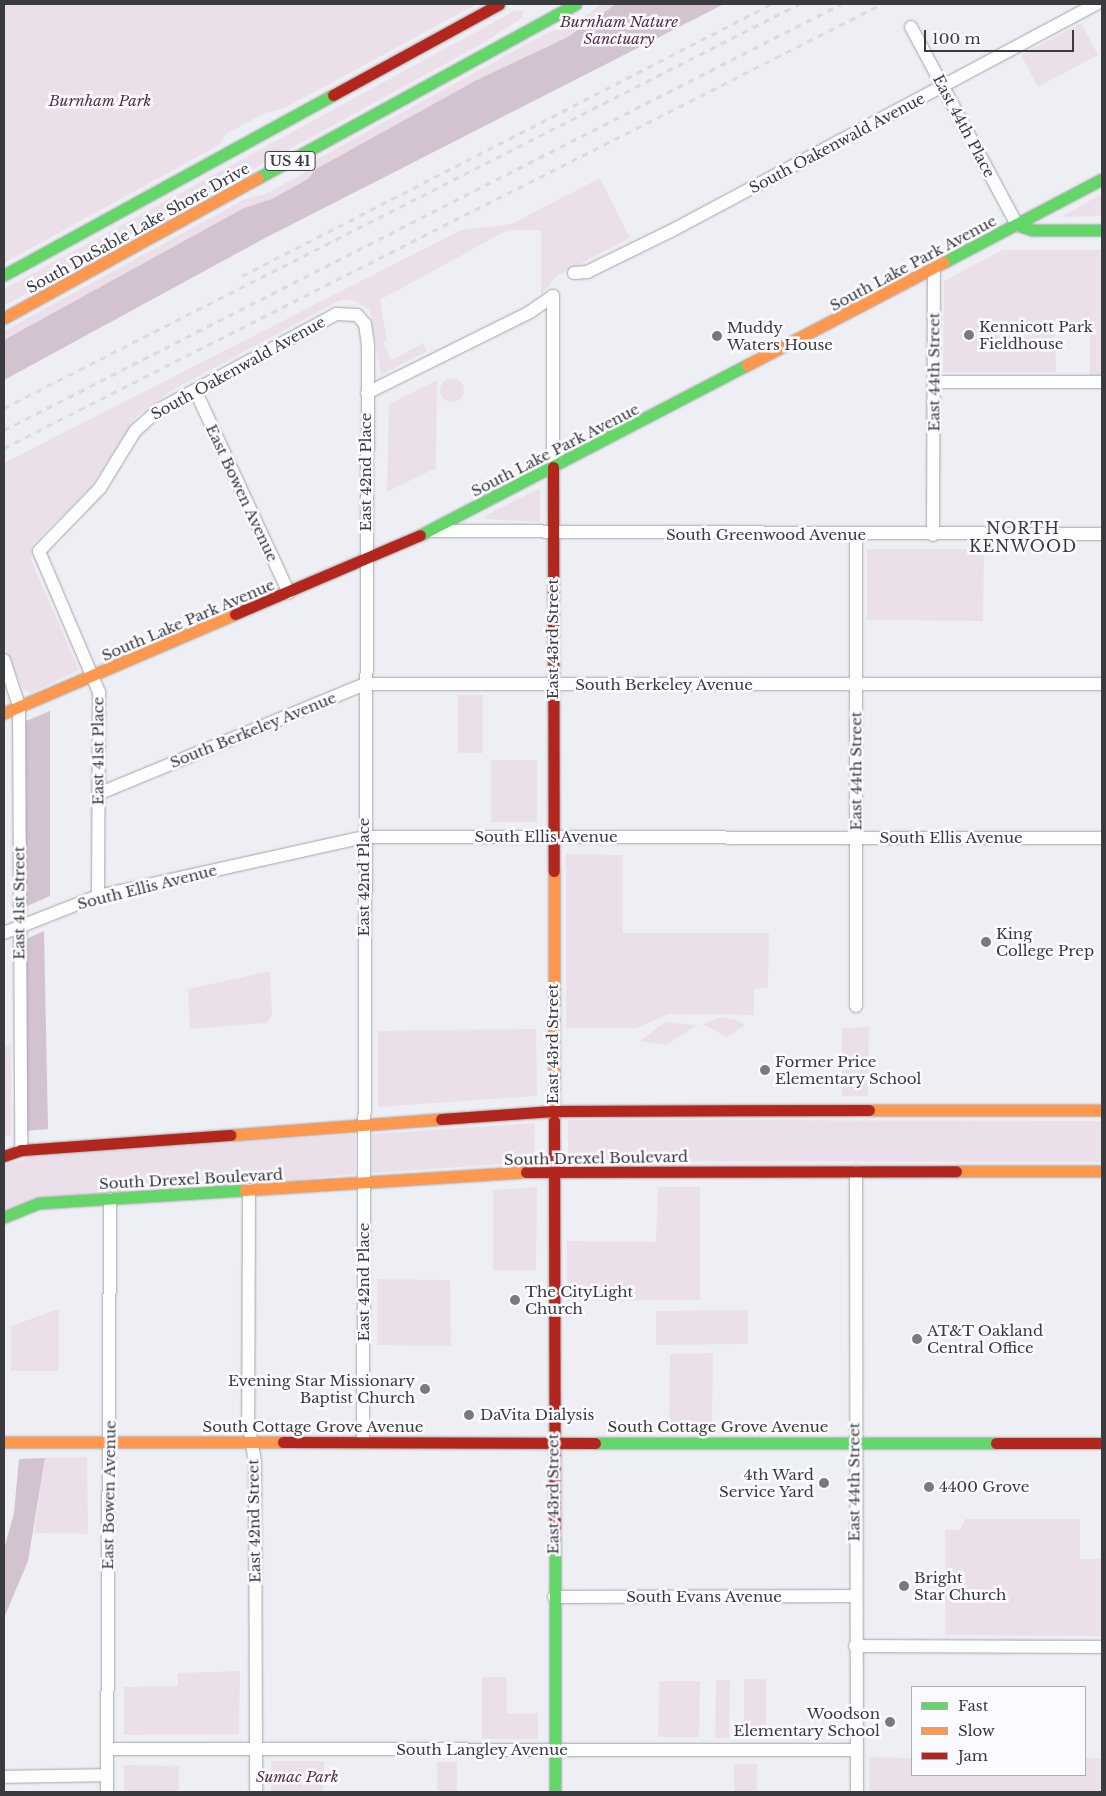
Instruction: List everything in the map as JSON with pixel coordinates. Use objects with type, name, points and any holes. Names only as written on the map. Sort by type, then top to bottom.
[{"type":"main road","name":"South DuSable Lake Shore Drive","points":[[4,275],[499,4]]},
{"type":"main road","name":"South DuSable Lake Shore Drive","points":[[4,318],[576,4]]},
{"type":"main road","name":"South Lake Park Avenue","points":[[4,712],[366,562],[430,531],[934,269],[1102,179]]},
{"type":"main road","points":[[1017,225],[1032,230],[1102,230]]},
{"type":"main road","name":"East 43rd Street","points":[[553,467],[555,1792]]},
{"type":"main road","points":[[4,1156],[21,1150],[553,1111],[1102,1110]]},
{"type":"main road","name":"South Drexel Boulevard","points":[[4,1217],[39,1203],[553,1170],[856,1172],[1102,1170]]},
{"type":"main road","name":"South Cottage Grove Avenue","points":[[4,1442],[1102,1443]]},
{"type":"street","name":"South Oakenwald Avenue","points":[[574,273],[587,272],[671,231],[1096,4]]},
{"type":"street","name":"East 44th Place","points":[[911,27],[1017,225]]},
{"type":"street","name":"East 44th Street","points":[[933,535],[934,269]]},
{"type":"street","name":"East 43rd Street","points":[[367,393],[530,312],[553,296],[553,467]]},
{"type":"street","name":"South Oakenwald Avenue","points":[[39,558],[44,544],[100,488],[135,431],[158,410],[196,392],[336,314],[357,316]]},
{"type":"street","name":"East 42nd Place","points":[[357,316],[367,330],[363,1442]]},
{"type":"street","points":[[934,382],[1102,382]]},
{"type":"street","name":"East Bowen Avenue","points":[[196,392],[288,593]]},
{"type":"street","name":"South Greenwood Avenue","points":[[430,531],[553,534],[856,536],[1102,534]]},
{"type":"street","name":"East 44th Street","points":[[856,536],[856,1006]]},
{"type":"street","name":"East 41st Place","points":[[39,558],[99,692],[98,896]]},
{"type":"street","name":"East 41st Street","points":[[4,660],[19,706],[21,1150]]},
{"type":"street","name":"South Berkeley Avenue","points":[[98,794],[365,684],[856,686],[1102,684]]},
{"type":"street","name":"South Ellis Avenue","points":[[4,933],[98,896],[365,837],[1102,838]]},
{"type":"street","name":"East 44th Street","points":[[856,1172],[854,1442],[857,1792]]},
{"type":"street","name":"East 42nd Street","points":[[249,1190],[256,1792]]},
{"type":"street","name":"East Bowen Avenue","points":[[107,1792],[110,1199]]},
{"type":"street","name":"South Evans Avenue","points":[[554,1597],[855,1596]]},
{"type":"street","points":[[856,1646],[1102,1647]]},
{"type":"street","name":"South Langley Avenue","points":[[107,1749],[857,1750]]},
{"type":"street","points":[[4,1777],[107,1775]]},
{"type":"green space","name":"Burnham Park","points":[[4,4],[477,4],[285,108],[265,113],[226,134],[219,145],[4,263]]},
{"type":"green space","name":"Burnham Nature Sanctuary","points":[[601,4],[724,4],[265,238],[4,380],[4,331],[245,199],[266,194],[304,173],[310,163],[547,33],[578,22]]},
{"type":"green space","name":"Burnham Nature Sanctuary","points":[[616,4],[724,4],[265,238],[4,380],[4,340],[244,208],[272,199],[308,179],[316,169],[477,80],[566,38]]},
{"type":"green space","points":[[516,10],[523,11],[522,18],[485,42],[4,306],[4,289]]},
{"type":"green space","points":[[1081,23],[1098,55],[1038,87],[1021,55]]},
{"type":"green space","points":[[600,178],[630,238],[557,276],[541,295],[541,230],[508,230],[380,300],[387,340],[383,343],[392,360],[423,343],[427,351],[387,372],[381,375],[370,311],[353,300],[340,300],[169,392],[137,416],[90,488],[32,545],[31,560],[79,670],[31,693],[23,689],[4,645],[4,463],[461,230],[511,224]]},
{"type":"green space","points":[[1102,194],[1102,216],[1061,217],[1071,211]]},
{"type":"green space","points":[[1002,250],[1102,250],[1102,375],[1090,375],[1090,325],[1055,325],[1056,372],[943,372],[944,281]]},
{"type":"green space","points":[[452,378],[461,381],[464,390],[461,399],[452,402],[443,399],[440,390],[443,381]]},
{"type":"green space","points":[[437,380],[436,468],[387,492],[389,404]]},
{"type":"green space","points":[[540,488],[540,522],[484,519],[486,515]]},
{"type":"green space","points":[[867,549],[984,549],[983,621],[867,620]]},
{"type":"green space","points":[[458,695],[483,695],[483,753],[458,753]]},
{"type":"green space","points":[[50,711],[50,896],[25,907],[26,721]]},
{"type":"green space","points":[[491,760],[537,760],[537,822],[491,822]]},
{"type":"green space","points":[[566,854],[623,855],[623,933],[769,933],[768,988],[754,989],[754,1015],[669,1014],[636,1028],[566,1028]]},
{"type":"green space","points":[[44,931],[48,1129],[25,1131],[26,939]]},
{"type":"green space","points":[[270,971],[272,1014],[267,1023],[190,1029],[188,989]]},
{"type":"green space","points":[[722,1017],[736,1020],[745,1025],[727,1037],[702,1024]]},
{"type":"green space","points":[[665,1022],[696,1025],[667,1045],[640,1041]]},
{"type":"green space","points":[[869,1027],[868,1096],[842,1096],[842,1028]]},
{"type":"green space","points":[[536,1029],[537,1096],[378,1107],[378,1031]]},
{"type":"green space","points":[[11,1044],[11,1135],[4,1138],[4,1048]]},
{"type":"green space","points":[[568,1120],[1102,1121],[1102,1162],[568,1161]]},
{"type":"green space","points":[[535,1123],[534,1162],[372,1173],[372,1134]]},
{"type":"green space","points":[[355,1134],[355,1174],[4,1209],[4,1165],[33,1157]]},
{"type":"green space","points":[[537,1187],[536,1270],[493,1271],[493,1190]]},
{"type":"green space","points":[[658,1187],[700,1187],[700,1300],[567,1301],[567,1241],[656,1242]]},
{"type":"green space","points":[[377,1279],[450,1280],[451,1346],[377,1345]]},
{"type":"green space","points":[[59,1309],[59,1371],[11,1371],[11,1326]]},
{"type":"green space","points":[[748,1310],[748,1344],[656,1345],[656,1311]]},
{"type":"green space","points":[[713,1353],[712,1422],[669,1422],[670,1354]]},
{"type":"green space","points":[[87,1457],[88,1534],[34,1533],[45,1458]]},
{"type":"green space","points":[[45,1458],[28,1561],[4,1618],[4,1549],[14,1513],[19,1459]]},
{"type":"green space","points":[[965,1519],[1080,1519],[1080,1559],[1102,1559],[1102,1636],[945,1635],[945,1530],[960,1530]]},
{"type":"green space","points":[[240,1671],[239,1734],[124,1735],[124,1687],[178,1686],[178,1673]]},
{"type":"green space","points":[[482,1677],[507,1677],[507,1714],[538,1713],[538,1739],[482,1739]]},
{"type":"green space","points":[[744,1679],[766,1679],[766,1737],[744,1737]]},
{"type":"green space","points":[[716,1680],[730,1680],[729,1738],[715,1738]]},
{"type":"green space","points":[[659,1681],[700,1681],[699,1737],[658,1737]]},
{"type":"green space","points":[[869,1757],[911,1758],[911,1776],[1086,1776],[1086,1758],[1102,1758],[1102,1792],[869,1792]]},
{"type":"green space","name":"Sumac Park","points":[[271,1761],[324,1761],[323,1792],[271,1792]]},
{"type":"green space","points":[[437,1762],[457,1762],[457,1792],[437,1792]]},
{"type":"green space","points":[[734,1764],[757,1764],[757,1792],[734,1792]]},
{"type":"green space","points":[[124,1765],[179,1766],[179,1792],[124,1792]]},
{"type":"railway","points":[[242,276],[771,4]]},
{"type":"railway","points":[[4,408],[799,4]]},
{"type":"railway","points":[[4,430],[841,4]]},
{"type":"railway","points":[[4,448],[882,4]]},
{"type":"traffic: fast","points":[[258,178],[576,4]]},
{"type":"traffic: fast","points":[[4,275],[333,95]]},
{"type":"traffic: fast","points":[[944,262],[1102,179]]},
{"type":"traffic: fast","points":[[1017,225],[1032,230],[1102,230]]},
{"type":"traffic: fast","points":[[420,535],[747,365]]},
{"type":"traffic: fast","points":[[4,1217],[39,1203],[245,1190]]},
{"type":"traffic: fast","points":[[595,1443],[996,1443]]},
{"type":"traffic: fast","points":[[555,1540],[555,1792]]},
{"type":"traffic: slow","points":[[4,318],[258,178]]},
{"type":"traffic: slow","points":[[747,365],[944,262]]},
{"type":"traffic: slow","points":[[4,713],[235,614]]},
{"type":"traffic: slow","points":[[554,871],[554,1121]]},
{"type":"traffic: slow","points":[[869,1110],[1102,1110]]},
{"type":"traffic: slow","points":[[230,1135],[441,1119]]},
{"type":"traffic: slow","points":[[956,1171],[1102,1171]]},
{"type":"traffic: slow","points":[[245,1190],[526,1172]]},
{"type":"traffic: slow","points":[[4,1442],[283,1442]]},
{"type":"traffic: jam","points":[[333,95],[499,4]]},
{"type":"traffic: jam","points":[[553,467],[554,871]]},
{"type":"traffic: jam","points":[[235,614],[420,535]]},
{"type":"traffic: jam","points":[[441,1119],[553,1111],[869,1110]]},
{"type":"traffic: jam","points":[[554,1121],[555,1540]]},
{"type":"traffic: jam","points":[[4,1156],[21,1150],[230,1135]]},
{"type":"traffic: jam","points":[[526,1172],[956,1171]]},
{"type":"traffic: jam","points":[[283,1442],[595,1443]]},
{"type":"traffic: jam","points":[[996,1443],[1102,1443]]},
{"type":"place","name":"Kennicott Park Fieldhouse","points":[[969,335]]},
{"type":"place","name":"Muddy Waters House","points":[[717,336]]},
{"type":"place","name":"King College Prep","points":[[986,942]]},
{"type":"place","name":"Former Price Elementary School","points":[[765,1070]]},
{"type":"place","name":"The CityLight Church","points":[[515,1300]]},
{"type":"place","name":"AT&T Oakland Central Office","points":[[917,1339]]},
{"type":"place","name":"Evening Star Missionary Baptist Church","points":[[425,1389]]},
{"type":"place","name":"DaVita Dialysis","points":[[469,1415]]},
{"type":"place","name":"4th Ward Service Yard","points":[[824,1483]]},
{"type":"place","name":"4400 Grove","points":[[929,1487]]},
{"type":"place","name":"Bright Star Church","points":[[904,1586]]},
{"type":"place","name":"Woodson Elementary School","points":[[890,1722]]},
{"type":"district","name":"NORTH KENWOOD","points":[[1023,537]]}]
